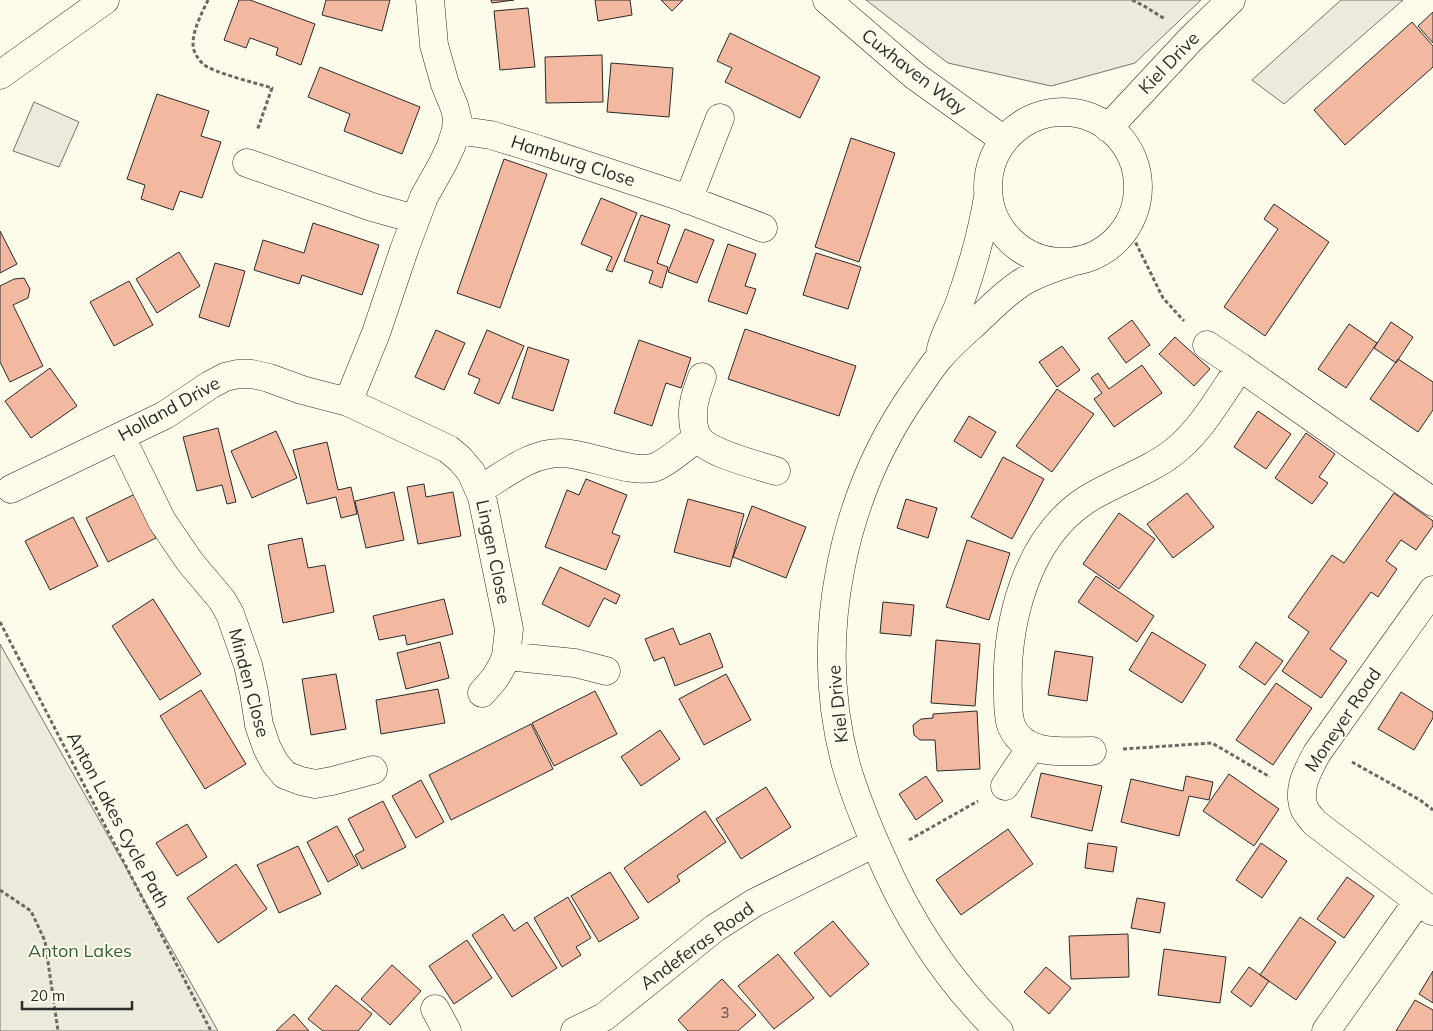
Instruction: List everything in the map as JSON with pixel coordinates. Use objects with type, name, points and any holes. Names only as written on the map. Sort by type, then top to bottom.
[{"type":"street","points":[[0,75],[105,0]]},
{"type":"street","points":[[348,402],[376,333],[415,219],[430,184],[451,146],[456,130],[457,117],[434,45],[430,0]]},
{"type":"street","name":"Cuxhaven Way","points":[[827,0],[915,76],[1004,140]]},
{"type":"street","name":"Kiel Drive","points":[[1108,128],[1190,40],[1231,0]]},
{"type":"street","points":[[1055,112],[1076,113],[1100,122],[1116,134],[1131,155],[1136,170],[1138,196],[1132,218],[1118,240],[1096,255],[1071,262],[1038,259],[1016,246],[994,220],[988,196],[993,159],[1004,140],[1030,120],[1055,112]]},
{"type":"street","points":[[688,200],[720,118]]},
{"type":"street","name":"Hamburg Close","points":[[456,130],[491,134],[688,200],[763,228]]},
{"type":"street","points":[[247,163],[372,207],[415,219]]},
{"type":"street","name":"Kiel Drive","points":[[939,357],[944,337],[957,311],[969,278],[981,237],[988,196]]},
{"type":"street","name":"Kiel Drive","points":[[999,1031],[968,998],[907,913],[858,804],[846,763],[832,677],[835,604],[841,565],[850,529],[880,451],[904,408],[939,357],[1021,283],[1038,274],[1071,262]]},
{"type":"street","points":[[1206,345],[1433,502]]},
{"type":"street","points":[[1092,751],[1055,752],[1032,746],[1018,737],[1011,726],[1008,710],[1007,680],[1016,613],[1025,581],[1036,555],[1050,533],[1069,514],[1086,500],[1131,477],[1175,451],[1203,421],[1240,367]]},
{"type":"street","name":"Holland Drive","points":[[12,489],[165,415],[225,377],[238,374],[252,374],[348,402]]},
{"type":"street","points":[[702,378],[695,400],[693,415],[698,437],[714,450],[776,471]]},
{"type":"street","name":"Lingen Close","points":[[348,402],[448,449],[471,472],[486,511],[508,629],[506,656],[495,678],[482,693]]},
{"type":"street","name":"Minden Close","points":[[121,437],[162,520],[190,562],[222,600],[230,614],[248,665],[259,725],[267,748],[275,763],[285,775],[315,784],[332,782],[373,770]]},
{"type":"street","points":[[479,490],[518,464],[539,456],[560,453],[581,455],[628,468],[645,470],[658,466],[698,437]]},
{"type":"street","name":"Moneyer Road","points":[[1426,906],[1315,823],[1305,810],[1301,795],[1305,776],[1322,745],[1433,590]]},
{"type":"street","points":[[506,656],[575,663],[606,671]]},
{"type":"street","points":[[1005,786],[1032,746]]},
{"type":"street","name":"Andeferas Road","points":[[575,1031],[609,1024],[715,928],[754,903],[878,849]]},
{"type":"street","points":[[1326,1031],[1426,906]]},
{"type":"path","points":[[208,0],[194,34],[193,45],[196,56],[214,70],[272,88],[247,163]]},
{"type":"path","points":[[1127,225],[1163,298],[1206,345]]},
{"type":"path","name":"Anton Lakes Cycle Path","points":[[0,622],[211,1031]]},
{"type":"path","points":[[1092,751],[1212,743],[1301,795]]},
{"type":"path","points":[[1322,745],[1420,800],[1433,810]]},
{"type":"path","points":[[878,849],[1005,786]]},
{"type":"path","points":[[0,890],[31,910],[45,941],[58,1031]]},
{"type":"green space","points":[[866,0],[1201,0],[1135,63],[1051,86],[948,63]]},
{"type":"green space","points":[[34,102],[79,122],[59,167],[13,151]]},
{"type":"green space","name":"Anton Lakes","points":[[0,644],[218,1031],[0,1031]]},
{"type":"shaded area","points":[[1341,0],[1403,0],[1284,104],[1252,80]]},
{"type":"building","points":[[239,0],[250,0],[315,24],[301,65],[276,55],[278,48],[250,38],[246,48],[224,40]]},
{"type":"building","points":[[326,0],[390,0],[382,31],[322,15]]},
{"type":"building","points":[[491,0],[514,0],[492,3]]},
{"type":"building","points":[[595,0],[630,0],[632,15],[598,21]]},
{"type":"building","points":[[661,0],[683,0],[672,11]]},
{"type":"building","points":[[528,8],[535,67],[500,70],[494,11]]},
{"type":"building","points":[[1433,12],[1433,43],[1418,26]]},
{"type":"building","points":[[1412,22],[1433,46],[1433,67],[1345,145],[1314,110]]},
{"type":"building","points":[[730,33],[820,77],[800,118],[725,82],[732,68],[717,61]]},
{"type":"building","points":[[602,55],[603,102],[546,103],[545,57]]},
{"type":"building","points":[[611,63],[673,68],[669,117],[607,112]]},
{"type":"building","points":[[320,67],[420,107],[402,154],[344,131],[350,114],[308,97]]},
{"type":"building","points":[[157,94],[209,111],[201,136],[221,142],[202,198],[180,191],[173,210],[141,199],[145,185],[127,179]]},
{"type":"building","points":[[851,138],[895,153],[859,262],[815,247]]},
{"type":"building","points":[[504,159],[547,174],[500,308],[457,293]]},
{"type":"building","points":[[601,198],[637,213],[612,272],[606,270],[612,257],[581,244]]},
{"type":"building","points":[[1274,204],[1329,242],[1265,336],[1224,307],[1278,229],[1264,219]]},
{"type":"building","points":[[641,215],[670,225],[657,263],[668,267],[662,288],[649,283],[653,271],[624,261]]},
{"type":"building","points":[[313,223],[379,245],[362,295],[302,275],[299,284],[254,270],[263,240],[304,253]]},
{"type":"building","points":[[685,229],[714,240],[697,283],[668,272]]},
{"type":"building","points":[[0,231],[17,264],[0,273]]},
{"type":"building","points":[[728,244],[756,254],[745,286],[756,289],[747,314],[708,301]]},
{"type":"building","points":[[179,252],[200,286],[157,313],[136,279]]},
{"type":"building","points":[[816,253],[861,267],[848,309],[803,295]]},
{"type":"building","points":[[215,263],[245,271],[229,327],[199,317]]},
{"type":"building","points":[[24,278],[30,289],[28,298],[13,305],[43,366],[10,382],[0,362],[0,286],[14,279]]},
{"type":"building","points":[[129,281],[153,325],[114,346],[90,302]]},
{"type":"building","points":[[1132,320],[1150,345],[1126,363],[1108,338]]},
{"type":"building","points":[[1391,322],[1413,337],[1396,363],[1374,348]]},
{"type":"building","points":[[1349,324],[1377,343],[1346,388],[1318,369]]},
{"type":"building","points":[[745,329],[856,366],[839,416],[728,379]]},
{"type":"building","points":[[436,330],[465,343],[444,390],[415,377]]},
{"type":"building","points":[[487,330],[524,346],[499,404],[474,393],[480,379],[468,374]]},
{"type":"building","points":[[1175,337],[1210,369],[1194,386],[1159,354]]},
{"type":"building","points":[[639,340],[691,358],[681,388],[666,383],[652,426],[614,413]]},
{"type":"building","points":[[1062,346],[1080,370],[1057,387],[1039,362]]},
{"type":"building","points":[[528,347],[569,360],[553,411],[512,398]]},
{"type":"building","points":[[1398,359],[1433,382],[1433,410],[1418,432],[1370,399]]},
{"type":"building","points":[[1142,365],[1162,393],[1114,427],[1094,399],[1102,393],[1091,378],[1098,373],[1109,389]]},
{"type":"building","points":[[50,368],[77,406],[31,438],[5,401]]},
{"type":"building","points":[[1057,389],[1094,414],[1052,472],[1016,446]]},
{"type":"building","points":[[1258,411],[1291,434],[1266,469],[1234,447]]},
{"type":"building","points":[[969,416],[996,432],[981,458],[954,441]]},
{"type":"building","points":[[218,428],[236,502],[227,504],[222,485],[197,491],[183,437]]},
{"type":"building","points":[[276,431],[297,478],[252,498],[231,451]]},
{"type":"building","points":[[1306,433],[1335,454],[1319,477],[1328,483],[1312,504],[1275,478]]},
{"type":"building","points":[[327,442],[338,490],[351,487],[357,514],[341,518],[336,497],[307,504],[293,450]]},
{"type":"building","points":[[1003,457],[1044,479],[1012,539],[971,517]]},
{"type":"building","points":[[586,479],[627,495],[612,533],[620,536],[606,570],[545,547],[567,490],[579,495]]},
{"type":"building","points":[[424,484],[426,497],[453,492],[461,536],[418,544],[407,487]]},
{"type":"building","points":[[394,492],[404,540],[366,548],[355,501]]},
{"type":"building","points":[[1187,493],[1214,527],[1173,558],[1147,524]]},
{"type":"building","points":[[1394,493],[1433,521],[1433,526],[1416,550],[1401,540],[1386,561],[1397,569],[1378,597],[1371,592],[1330,649],[1347,661],[1321,698],[1282,671],[1309,632],[1288,617],[1332,555],[1344,563]]},
{"type":"building","points":[[135,494],[156,538],[108,562],[86,518]]},
{"type":"building","points":[[688,499],[744,514],[730,567],[674,552]]},
{"type":"building","points":[[906,499],[937,508],[928,538],[897,528]]},
{"type":"building","points":[[752,506],[806,527],[786,578],[733,557]]},
{"type":"building","points":[[1119,513],[1155,539],[1119,589],[1083,564]]},
{"type":"building","points":[[73,517],[98,566],[50,590],[25,541]]},
{"type":"building","points":[[302,538],[308,568],[325,565],[334,612],[283,623],[268,545]]},
{"type":"building","points":[[967,540],[1010,553],[989,620],[946,607]]},
{"type":"building","points":[[560,567],[620,595],[616,604],[604,598],[589,627],[542,604]]},
{"type":"building","points":[[1096,576],[1154,616],[1137,642],[1078,602]]},
{"type":"building","points":[[153,599],[201,674],[160,700],[112,626]]},
{"type":"building","points":[[444,599],[453,634],[407,645],[405,635],[379,640],[373,616]]},
{"type":"building","points":[[883,602],[914,605],[911,636],[880,633]]},
{"type":"building","points":[[673,628],[680,645],[710,633],[723,667],[675,686],[664,657],[654,661],[645,639]]},
{"type":"building","points":[[1152,632],[1206,665],[1182,703],[1129,670]]},
{"type":"building","points":[[936,640],[980,644],[975,706],[931,703]]},
{"type":"building","points":[[440,642],[449,678],[406,689],[397,653]]},
{"type":"building","points":[[1256,642],[1283,661],[1265,685],[1239,667]]},
{"type":"building","points":[[1055,651],[1093,657],[1087,701],[1048,695]]},
{"type":"building","points":[[336,674],[346,729],[311,735],[302,679]]},
{"type":"building","points":[[726,674],[751,720],[704,745],[679,699]]},
{"type":"building","points":[[1276,683],[1312,708],[1273,765],[1236,740]]},
{"type":"building","points":[[438,689],[445,723],[381,734],[376,700]]},
{"type":"building","points":[[201,690],[246,764],[205,789],[160,716]]},
{"type":"building","points":[[595,691],[617,734],[554,766],[532,723]]},
{"type":"building","points":[[1401,692],[1433,712],[1433,718],[1414,750],[1378,729]]},
{"type":"building","points":[[977,711],[980,769],[937,771],[935,740],[920,740],[914,735],[913,725],[921,719],[933,718],[933,714]]},
{"type":"building","points":[[531,724],[553,769],[451,820],[429,775]]},
{"type":"building","points":[[660,730],[680,759],[641,786],[621,757]]},
{"type":"building","points":[[1041,773],[1102,786],[1092,831],[1031,817]]},
{"type":"building","points":[[1229,774],[1279,809],[1254,846],[1203,811]]},
{"type":"building","points":[[926,776],[943,801],[916,820],[899,794]]},
{"type":"building","points":[[1186,776],[1213,782],[1209,800],[1189,796],[1179,836],[1121,822],[1131,779],[1183,791]]},
{"type":"building","points":[[421,780],[444,822],[416,838],[392,796]]},
{"type":"building","points":[[766,787],[791,827],[741,859],[716,819]]},
{"type":"building","points":[[383,801],[406,847],[362,869],[355,855],[364,850],[348,819]]},
{"type":"building","points":[[705,811],[726,842],[677,876],[680,881],[648,903],[624,868]]},
{"type":"building","points":[[187,824],[207,857],[177,876],[156,843]]},
{"type":"building","points":[[337,826],[358,865],[328,882],[307,842]]},
{"type":"building","points":[[1008,829],[1033,864],[961,915],[936,880]]},
{"type":"building","points":[[1088,843],[1117,847],[1113,872],[1085,868]]},
{"type":"building","points":[[1261,843],[1287,861],[1262,898],[1236,880]]},
{"type":"building","points":[[298,846],[321,894],[279,913],[257,865]]},
{"type":"building","points":[[236,864],[267,909],[218,943],[187,898]]},
{"type":"building","points":[[610,872],[639,918],[599,942],[571,896]]},
{"type":"building","points":[[1347,877],[1374,896],[1344,938],[1317,919]]},
{"type":"building","points":[[568,897],[591,938],[576,947],[581,955],[562,967],[534,918]]},
{"type":"building","points":[[1137,898],[1165,903],[1160,933],[1131,928]]},
{"type":"building","points":[[503,914],[514,931],[527,922],[557,968],[512,997],[472,935]]},
{"type":"building","points":[[1300,917],[1336,942],[1296,1000],[1260,975]]},
{"type":"building","points":[[833,921],[869,964],[830,997],[794,953]]},
{"type":"building","points":[[1128,934],[1129,977],[1071,979],[1069,936]]},
{"type":"building","points":[[467,940],[492,978],[454,1004],[429,966]]},
{"type":"building","points":[[1164,949],[1226,957],[1220,1003],[1158,995]]},
{"type":"building","points":[[778,954],[814,998],[774,1029],[738,986]]},
{"type":"building","points":[[392,965],[421,991],[390,1025],[361,999]]},
{"type":"building","points":[[1046,967],[1071,988],[1049,1014],[1024,992]]},
{"type":"building","points":[[1249,967],[1269,981],[1251,1007],[1231,992]]},
{"type":"building","points":[[1433,971],[1433,1003],[1419,994]]},
{"type":"building","points":[[722,979],[756,1015],[738,1031],[688,1031],[678,1020]]},
{"type":"building","points":[[336,985],[372,1014],[358,1031],[323,1031],[308,1019]]},
{"type":"building","points":[[1415,1000],[1433,1010],[1433,1031],[1396,1031]]},
{"type":"building","points":[[294,1014],[309,1031],[276,1031]]}]
